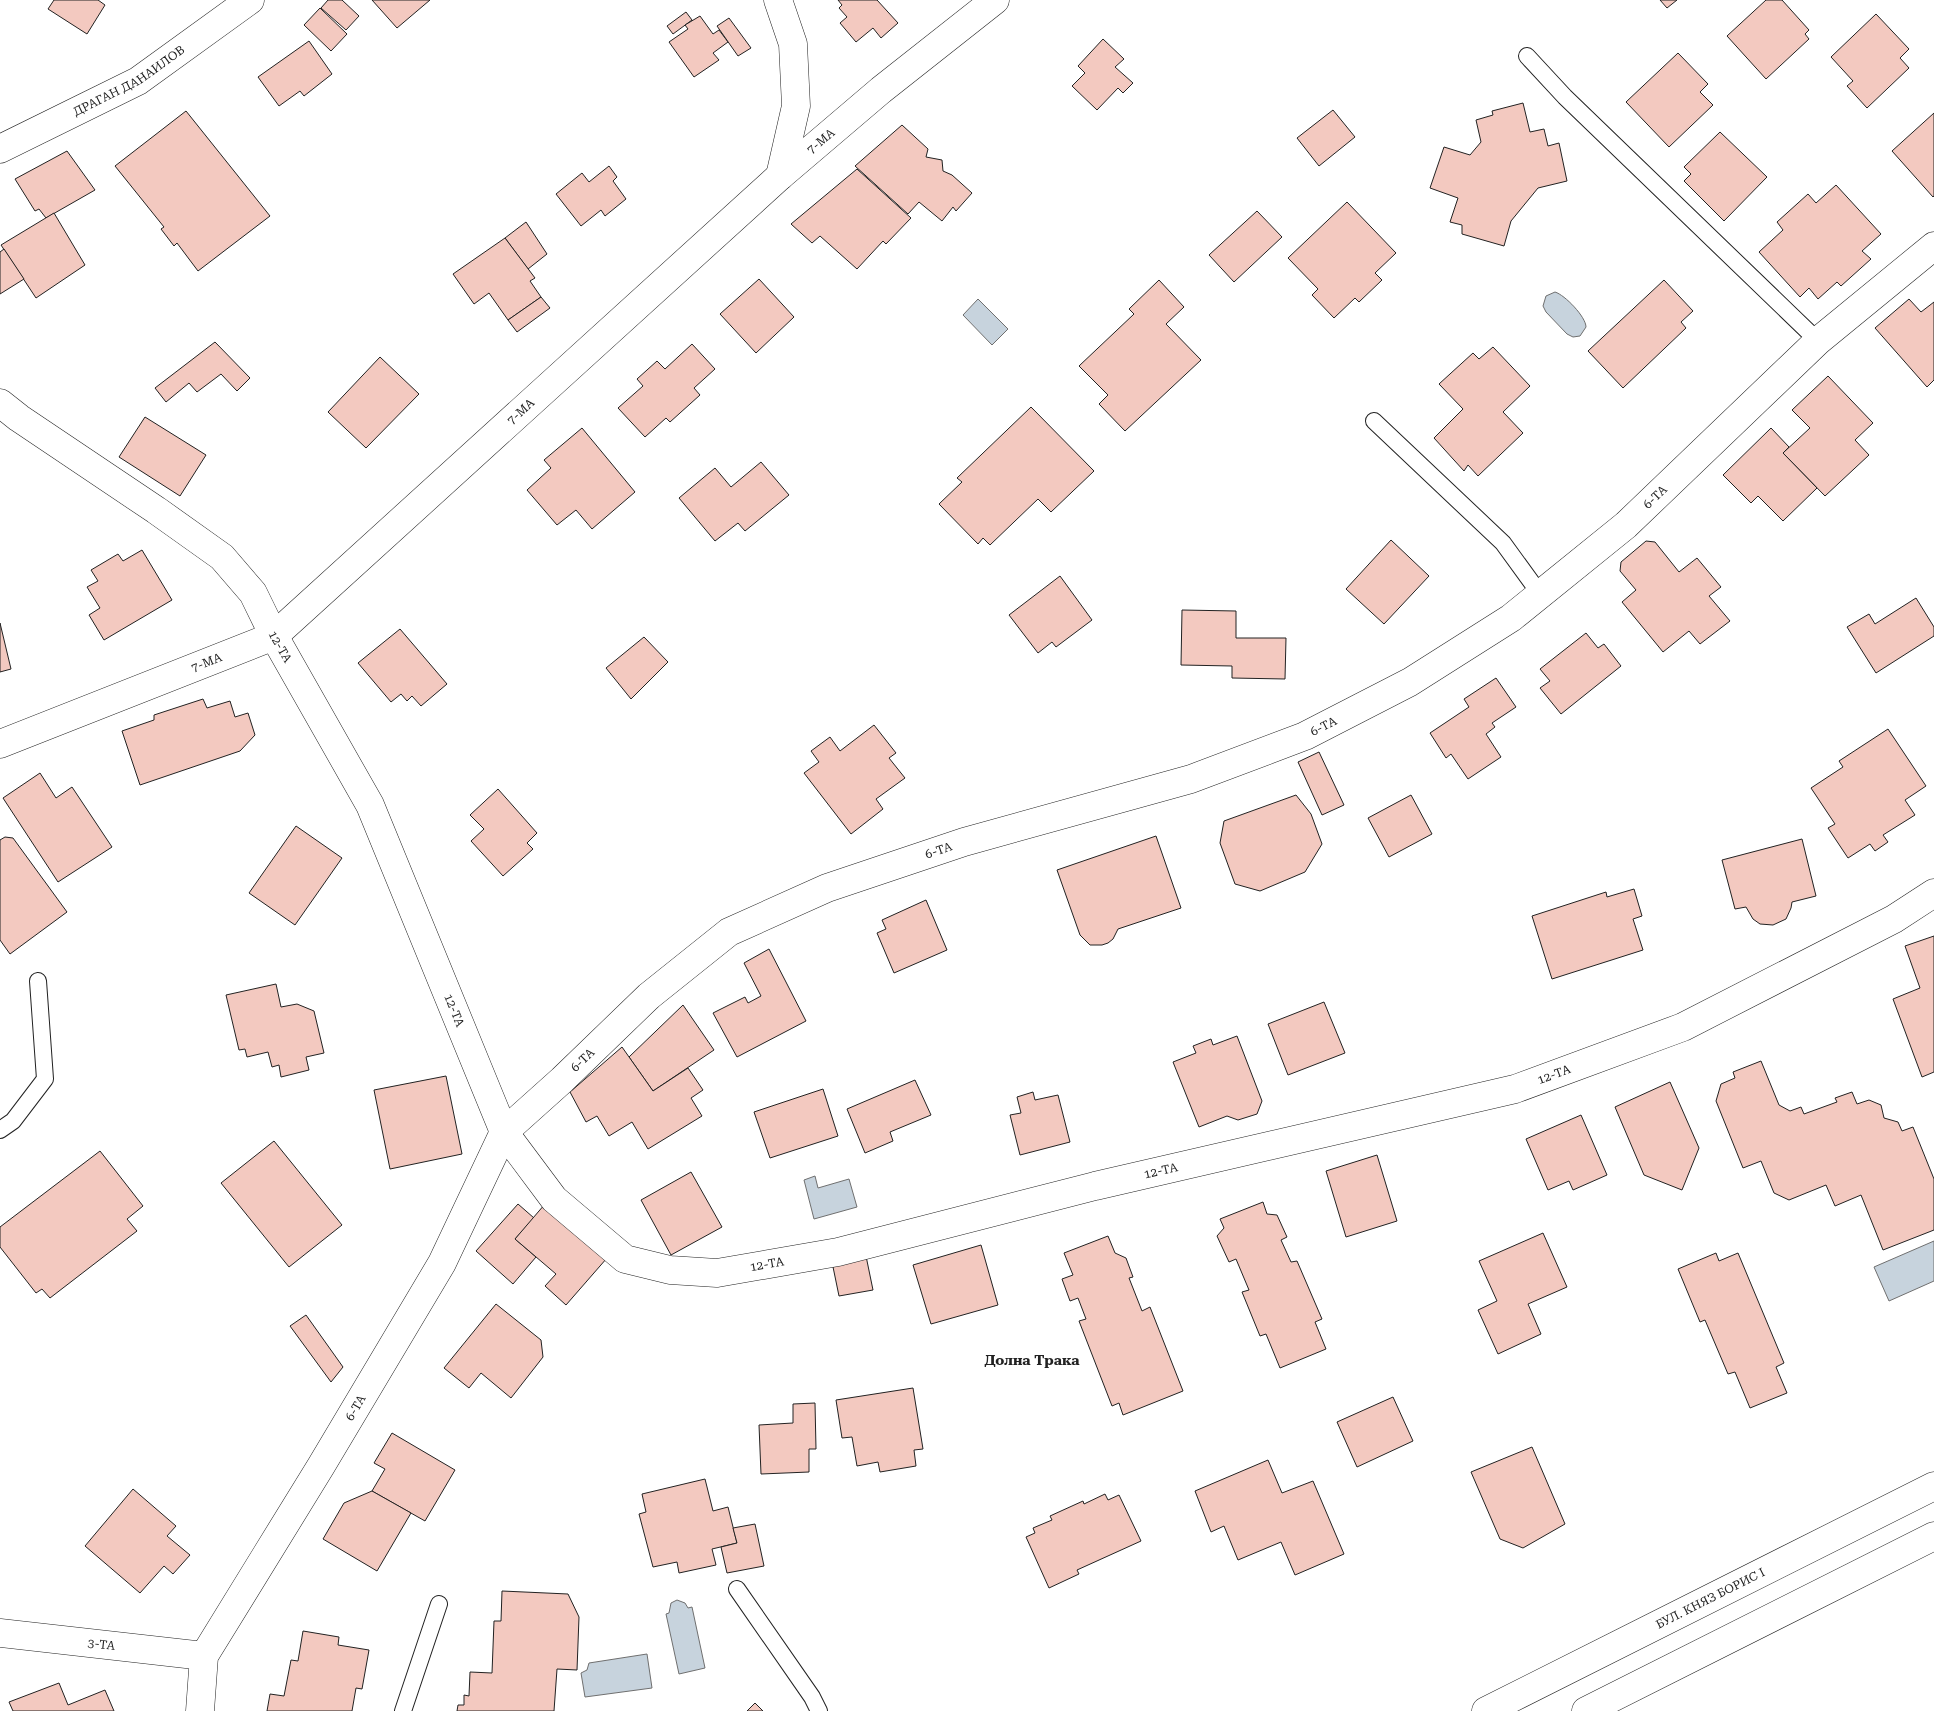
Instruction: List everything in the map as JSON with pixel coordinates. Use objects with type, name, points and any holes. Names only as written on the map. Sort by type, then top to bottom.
[{"type":"main road","name":"ДРАГАН ДАНАИЛОВ","points":[[0,149],[138,81],[250,0]]},
{"type":"main road","points":[[778,0],[793,44],[796,106],[780,176]]},
{"type":"main road","name":"7-МА","points":[[0,744],[274,636],[780,176],[881,90],[995,0]]},
{"type":"main road","name":"6-ТА","points":[[200,1711],[204,1656],[322,1466],[442,1263],[504,1132],[562,1080],[649,996],[729,932],[827,888],[964,842],[1191,779],[1306,736],[1410,682],[1512,618],[1626,525],[1818,341],[1934,246]]},
{"type":"main road","name":"12-ТА","points":[[0,403],[19,418],[222,556],[253,593],[274,636],[370,805],[504,1132],[554,1199],[625,1259],[670,1270],[718,1273],[838,1252],[1095,1186],[1515,1089],[1683,1027],[1894,919],[1934,893]]},
{"type":"main road","name":"БУЛ. КНЯЗ БОРИС I","points":[[1486,1711],[1934,1486]]},
{"type":"main road","points":[[1586,1711],[1934,1536]]},
{"type":"main road","name":"3-ТА","points":[[0,1634],[204,1656]]},
{"type":"lane","points":[[1527,56],[1572,103],[1818,341]]},
{"type":"lane","points":[[1374,421],[1503,543],[1540,594]]},
{"type":"lane","points":[[0,1130],[13,1121],[45,1079],[38,981]]},
{"type":"lane","points":[[738,1589],[812,1697],[819,1711]]},
{"type":"lane","points":[[403,1711],[439,1604]]},
{"type":"shaded area","points":[[1555,292],[1569,302],[1583,318],[1586,327],[1580,336],[1573,337],[1567,334],[1546,312],[1543,306],[1546,296]]},
{"type":"shaded area","points":[[978,299],[1008,329],[992,345],[963,315]]},
{"type":"shaded area","points":[[815,1176],[818,1188],[849,1179],[857,1207],[814,1219],[804,1180]]},
{"type":"shaded area","points":[[1934,1241],[1934,1281],[1889,1301],[1874,1267]]},
{"type":"shaded area","points":[[677,1600],[685,1603],[688,1608],[692,1607],[705,1668],[679,1674],[666,1614],[669,1613],[671,1603]]},
{"type":"shaded area","points":[[647,1654],[652,1688],[585,1697],[581,1673],[587,1670],[589,1663]]},
{"type":"building","points":[[54,0],[98,0],[105,5],[87,34],[48,9]]},
{"type":"building","points":[[328,0],[342,0],[359,16],[346,30],[321,8]]},
{"type":"building","points":[[372,0],[430,0],[397,28]]},
{"type":"building","points":[[838,0],[877,0],[898,23],[881,38],[873,28],[856,42],[840,23],[847,17],[839,8],[842,5]]},
{"type":"building","points":[[1660,0],[1677,0],[1667,8]]},
{"type":"building","points":[[1766,0],[1782,0],[1809,30],[1805,34],[1809,39],[1766,79],[1727,36]]},
{"type":"building","points":[[320,8],[347,34],[331,51],[304,25]]},
{"type":"building","points":[[686,12],[692,20],[673,34],[667,26]]},
{"type":"building","points":[[1876,14],[1909,49],[1900,58],[1909,68],[1867,108],[1847,86],[1853,81],[1831,57]]},
{"type":"building","points":[[700,16],[713,34],[719,30],[728,42],[713,53],[719,60],[694,77],[669,42],[688,29],[685,25]]},
{"type":"building","points":[[729,18],[751,48],[738,56],[717,26]]},
{"type":"building","points":[[1103,39],[1124,59],[1115,67],[1133,83],[1123,93],[1118,88],[1097,110],[1072,86],[1085,73],[1078,66]]},
{"type":"building","points":[[309,41],[332,74],[304,96],[300,91],[279,106],[258,77]]},
{"type":"building","points":[[1678,53],[1708,84],[1700,92],[1713,105],[1669,147],[1626,102]]},
{"type":"building","points":[[1523,103],[1530,132],[1544,129],[1548,146],[1559,143],[1567,181],[1538,188],[1511,221],[1504,246],[1462,234],[1462,225],[1450,222],[1458,198],[1430,188],[1444,147],[1470,155],[1481,142],[1476,120],[1493,115],[1492,111]]},
{"type":"building","points":[[1333,110],[1355,137],[1319,166],[1297,138]]},
{"type":"building","points":[[186,111],[270,216],[198,271],[177,243],[174,246],[161,229],[164,227],[115,166]]},
{"type":"building","points":[[1934,113],[1934,196],[1933,197],[1892,151]]},
{"type":"building","points":[[902,125],[928,149],[926,157],[942,160],[943,171],[952,175],[972,193],[956,211],[953,207],[942,221],[919,202],[908,214],[855,166]]},
{"type":"building","points":[[1720,132],[1767,177],[1724,221],[1684,181],[1691,174],[1684,167]]},
{"type":"building","points":[[67,151],[95,190],[46,218],[39,209],[35,211],[15,179]]},
{"type":"building","points":[[609,166],[617,177],[613,181],[626,199],[605,216],[601,210],[581,226],[556,194],[582,173],[589,182]]},
{"type":"building","points":[[857,169],[911,218],[886,244],[883,241],[857,269],[820,236],[812,243],[791,224]]},
{"type":"building","points":[[1836,185],[1881,234],[1862,251],[1871,259],[1841,286],[1837,282],[1818,299],[1809,288],[1800,297],[1759,252],[1783,230],[1777,222],[1808,194],[1816,203]]},
{"type":"building","points":[[1347,202],[1396,253],[1375,273],[1382,280],[1359,302],[1355,298],[1334,318],[1312,295],[1318,289],[1288,258]]},
{"type":"building","points":[[1257,211],[1282,237],[1234,282],[1209,255]]},
{"type":"building","points":[[54,213],[85,265],[36,298],[1,245]]},
{"type":"building","points":[[526,222],[547,254],[528,269],[505,238]]},
{"type":"building","points":[[505,238],[535,278],[530,281],[541,297],[508,320],[489,293],[474,304],[453,274]]},
{"type":"building","points":[[4,249],[24,279],[0,294],[0,252]]},
{"type":"building","points":[[759,279],[794,317],[756,353],[720,314]]},
{"type":"building","points":[[1159,280],[1184,307],[1166,324],[1201,360],[1125,431],[1099,404],[1108,395],[1079,366],[1134,314],[1129,309]]},
{"type":"building","points":[[1664,280],[1693,311],[1681,322],[1686,328],[1623,388],[1588,351]]},
{"type":"building","points":[[541,297],[550,308],[517,332],[508,320]]},
{"type":"building","points":[[1909,299],[1921,312],[1934,302],[1934,380],[1927,387],[1875,328]]},
{"type":"building","points":[[215,342],[250,378],[237,391],[221,374],[197,392],[189,383],[166,402],[155,388]]},
{"type":"building","points":[[692,344],[715,369],[694,388],[700,395],[670,422],[666,418],[645,437],[618,408],[643,386],[637,379],[657,361],[665,369]]},
{"type":"building","points":[[1493,347],[1530,386],[1503,412],[1523,433],[1478,476],[1468,465],[1464,471],[1434,438],[1463,409],[1439,384],[1473,353],[1479,359]]},
{"type":"building","points":[[380,357],[419,394],[366,448],[328,412]]},
{"type":"building","points":[[1828,376],[1873,423],[1855,440],[1869,455],[1825,496],[1783,453],[1810,428],[1792,410]]},
{"type":"building","points":[[1031,407],[1094,471],[1051,512],[1038,499],[990,545],[983,538],[978,544],[939,504],[962,482],[957,478]]},
{"type":"building","points":[[145,417],[206,455],[180,496],[119,457]]},
{"type":"building","points":[[582,428],[635,492],[592,529],[576,510],[557,525],[527,490],[551,468],[544,460]]},
{"type":"building","points":[[1771,428],[1789,447],[1783,453],[1817,488],[1783,521],[1758,496],[1751,503],[1723,475]]},
{"type":"building","points":[[761,462],[789,495],[745,531],[738,523],[715,541],[679,498],[715,468],[731,487]]},
{"type":"building","points":[[1391,540],[1429,576],[1384,624],[1346,589]]},
{"type":"building","points":[[1646,541],[1655,542],[1679,572],[1697,558],[1721,587],[1709,596],[1730,621],[1700,644],[1689,631],[1663,652],[1622,602],[1636,590],[1620,571],[1621,562]]},
{"type":"building","points":[[142,550],[172,600],[104,640],[89,615],[100,608],[87,587],[98,581],[91,570],[118,554],[123,561]]},
{"type":"building","points":[[1060,576],[1092,620],[1056,647],[1052,642],[1038,653],[1009,615]]},
{"type":"building","points":[[1916,598],[1934,627],[1934,636],[1876,673],[1847,627],[1869,614],[1875,624]]},
{"type":"building","points":[[1182,610],[1236,611],[1236,638],[1286,638],[1285,679],[1232,678],[1232,666],[1181,665]]},
{"type":"building","points":[[0,623],[11,669],[0,672]]},
{"type":"building","points":[[400,629],[447,684],[421,706],[412,696],[407,701],[401,694],[391,702],[358,663]]},
{"type":"building","points":[[1586,633],[1598,648],[1604,644],[1621,666],[1561,714],[1540,688],[1550,681],[1540,669]]},
{"type":"building","points":[[644,637],[668,662],[631,699],[606,668]]},
{"type":"building","points":[[1496,678],[1516,707],[1492,723],[1495,727],[1486,734],[1501,757],[1468,779],[1451,754],[1446,758],[1430,733],[1469,707],[1464,699]]},
{"type":"building","points":[[203,699],[207,708],[230,701],[235,717],[248,713],[255,735],[240,751],[140,785],[122,731],[154,720],[154,715]]},
{"type":"building","points":[[874,725],[896,753],[889,758],[905,778],[876,799],[883,809],[851,834],[804,773],[819,762],[811,751],[830,737],[840,751]]},
{"type":"building","points":[[1888,729],[1926,786],[1905,800],[1915,815],[1883,835],[1888,842],[1875,851],[1870,844],[1848,858],[1828,828],[1835,824],[1811,788],[1843,767],[1839,761]]},
{"type":"building","points":[[1319,752],[1344,805],[1322,815],[1298,762]]},
{"type":"building","points":[[40,773],[56,798],[72,787],[112,847],[58,882],[3,798]]},
{"type":"building","points":[[498,789],[537,833],[527,843],[533,849],[503,876],[471,841],[484,829],[470,815]]},
{"type":"building","points":[[1296,795],[1311,814],[1322,844],[1305,872],[1260,891],[1235,884],[1220,843],[1224,821]]},
{"type":"building","points":[[1411,795],[1432,834],[1389,857],[1368,818]]},
{"type":"building","points":[[296,826],[342,858],[295,925],[249,893]]},
{"type":"building","points":[[1156,836],[1181,908],[1118,929],[1113,939],[1108,943],[1090,945],[1080,935],[1057,870]]},
{"type":"building","points":[[5,837],[13,838],[67,912],[10,954],[0,940],[0,840]]},
{"type":"building","points":[[1802,839],[1816,896],[1792,902],[1786,919],[1773,925],[1760,924],[1753,919],[1746,907],[1735,909],[1722,860]]},
{"type":"building","points":[[1634,889],[1642,916],[1633,919],[1643,950],[1552,979],[1532,916],[1606,892],[1607,897]]},
{"type":"building","points":[[926,900],[947,950],[894,973],[877,933],[886,929],[882,920]]},
{"type":"building","points":[[1934,936],[1934,1072],[1922,1077],[1893,999],[1920,988],[1905,946]]},
{"type":"building","points":[[769,949],[806,1021],[737,1057],[713,1013],[745,997],[748,1003],[761,996],[744,963]]},
{"type":"building","points":[[276,984],[281,1007],[297,1004],[314,1011],[324,1053],[306,1057],[309,1070],[281,1077],[279,1065],[272,1067],[268,1052],[247,1057],[245,1049],[239,1050],[226,995]]},
{"type":"building","points":[[1324,1002],[1345,1053],[1288,1075],[1268,1024]]},
{"type":"building","points":[[683,1005],[714,1050],[653,1091],[629,1057]]},
{"type":"building","points":[[1237,1036],[1262,1101],[1257,1114],[1238,1120],[1227,1116],[1199,1127],[1173,1062],[1196,1053],[1193,1046],[1211,1039],[1213,1045]]},
{"type":"building","points":[[622,1047],[653,1091],[688,1068],[703,1090],[691,1098],[702,1116],[648,1149],[632,1122],[609,1136],[597,1116],[586,1122],[570,1092]]},
{"type":"building","points":[[1761,1061],[1779,1105],[1790,1111],[1801,1107],[1804,1114],[1837,1102],[1835,1098],[1852,1092],[1857,1104],[1869,1100],[1881,1105],[1884,1118],[1898,1122],[1902,1131],[1913,1127],[1934,1179],[1934,1230],[1883,1250],[1861,1195],[1835,1206],[1826,1185],[1789,1200],[1774,1193],[1761,1161],[1743,1168],[1716,1101],[1721,1084],[1735,1078],[1733,1072]]},
{"type":"building","points":[[446,1076],[462,1154],[390,1169],[374,1090]]},
{"type":"building","points":[[915,1080],[931,1115],[890,1132],[893,1141],[865,1153],[847,1109]]},
{"type":"building","points":[[1670,1082],[1699,1148],[1682,1190],[1644,1175],[1615,1107]]},
{"type":"building","points":[[823,1089],[838,1136],[770,1158],[754,1112]]},
{"type":"building","points":[[1033,1092],[1035,1100],[1058,1095],[1070,1142],[1020,1155],[1010,1115],[1021,1113],[1017,1097]]},
{"type":"building","points":[[1581,1115],[1607,1175],[1573,1190],[1569,1181],[1548,1190],[1526,1139]]},
{"type":"building","points":[[274,1141],[342,1225],[289,1267],[221,1183]]},
{"type":"building","points":[[100,1151],[143,1206],[127,1219],[137,1231],[50,1298],[42,1289],[36,1293],[0,1247],[0,1227]]},
{"type":"building","points":[[1377,1155],[1397,1221],[1346,1237],[1326,1171]]},
{"type":"building","points":[[691,1172],[722,1227],[671,1255],[641,1200]]},
{"type":"building","points":[[1263,1202],[1267,1214],[1277,1215],[1287,1237],[1281,1240],[1291,1262],[1297,1261],[1322,1319],[1315,1322],[1326,1349],[1280,1368],[1266,1334],[1260,1336],[1242,1292],[1249,1290],[1236,1259],[1229,1262],[1217,1236],[1224,1228],[1220,1219]]},
{"type":"building","points":[[518,1204],[534,1218],[515,1239],[536,1257],[513,1284],[476,1251]]},
{"type":"building","points":[[545,1204],[607,1258],[566,1305],[545,1286],[556,1274],[515,1239]]},
{"type":"building","points":[[1543,1233],[1567,1287],[1528,1304],[1541,1334],[1498,1354],[1478,1310],[1497,1301],[1479,1261]]},
{"type":"building","points":[[1108,1236],[1115,1253],[1126,1258],[1133,1277],[1129,1278],[1142,1311],[1150,1307],[1183,1391],[1123,1415],[1119,1403],[1112,1406],[1079,1321],[1086,1319],[1078,1298],[1070,1301],[1062,1279],[1073,1275],[1064,1253]]},
{"type":"building","points":[[981,1245],[998,1305],[931,1324],[913,1265]]},
{"type":"building","points":[[1716,1253],[1719,1261],[1738,1253],[1784,1363],[1776,1367],[1787,1393],[1750,1408],[1735,1372],[1728,1374],[1705,1320],[1700,1322],[1678,1269]]},
{"type":"building","points":[[866,1256],[873,1290],[839,1296],[832,1262]]},
{"type":"building","points":[[496,1304],[541,1340],[543,1357],[511,1398],[481,1373],[469,1388],[444,1368]]},
{"type":"building","points":[[306,1315],[343,1367],[331,1382],[290,1326]]},
{"type":"building","points":[[913,1388],[923,1449],[914,1450],[916,1466],[880,1472],[878,1462],[857,1466],[852,1437],[842,1438],[836,1400]]},
{"type":"building","points":[[1393,1397],[1413,1441],[1357,1467],[1337,1422]]},
{"type":"building","points":[[815,1403],[816,1449],[809,1449],[809,1472],[761,1474],[759,1425],[793,1423],[793,1404]]},
{"type":"building","points":[[392,1433],[455,1470],[425,1521],[372,1491],[385,1469],[374,1463]]},
{"type":"building","points":[[1532,1447],[1565,1524],[1523,1548],[1500,1539],[1471,1472]]},
{"type":"building","points":[[1268,1460],[1282,1493],[1313,1481],[1344,1554],[1295,1575],[1281,1542],[1238,1560],[1224,1526],[1211,1532],[1195,1491]]},
{"type":"building","points":[[705,1479],[713,1511],[728,1507],[737,1543],[712,1549],[716,1565],[679,1573],[677,1562],[653,1567],[639,1514],[646,1512],[642,1494]]},
{"type":"building","points":[[133,1489],[176,1526],[167,1536],[190,1555],[173,1574],[164,1566],[140,1593],[85,1546]]},
{"type":"building","points":[[372,1491],[411,1513],[377,1571],[323,1539],[344,1503]]},
{"type":"building","points":[[1105,1494],[1108,1500],[1119,1495],[1141,1541],[1077,1570],[1079,1574],[1049,1588],[1026,1537],[1035,1533],[1033,1528],[1052,1520],[1050,1516],[1083,1501],[1084,1504]]},
{"type":"building","points":[[755,1524],[764,1566],[727,1573],[721,1547],[737,1543],[733,1528]]},
{"type":"building","points":[[502,1591],[568,1594],[579,1617],[577,1670],[557,1669],[554,1711],[457,1711],[458,1705],[464,1705],[464,1695],[469,1696],[470,1672],[492,1673],[494,1621],[501,1621]]},
{"type":"building","points":[[303,1631],[339,1637],[338,1645],[369,1650],[362,1689],[356,1688],[352,1711],[267,1711],[270,1694],[284,1696],[291,1660],[298,1661]]},
{"type":"building","points":[[59,1683],[68,1705],[105,1690],[114,1711],[13,1711],[9,1702]]},
{"type":"building","points":[[755,1703],[763,1711],[747,1711]]},
{"type":"district","name":"Долна Трака","points":[[1032,1360]]}]
